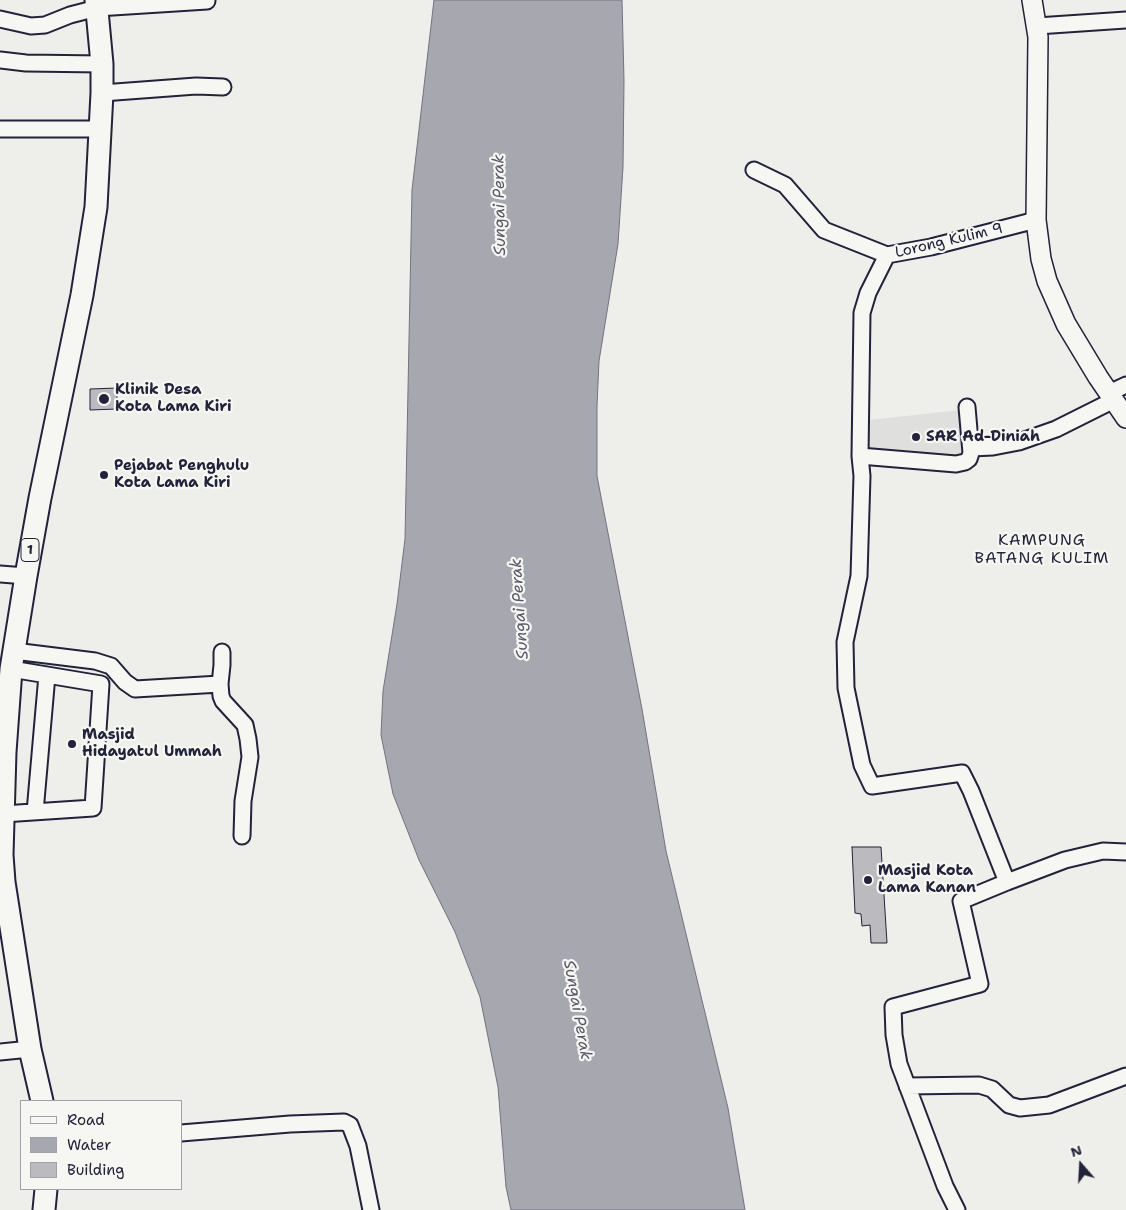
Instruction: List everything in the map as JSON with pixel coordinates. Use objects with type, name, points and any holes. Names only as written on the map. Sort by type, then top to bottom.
[{"type":"highway","name":"1","points":[[42,1100],[30,1049],[4,882],[2,855],[2,752],[13,660],[26,576],[40,498],[82,295],[96,207],[101,129],[102,64],[96,4]]},
{"type":"highway","points":[[44,1210],[46,1190]]},
{"type":"main road","points":[[1032,0],[1037,26],[1036,220],[1041,259],[1054,301],[1073,337],[1126,418]]},
{"type":"street","points":[[0,20],[31,26],[45,25],[96,4],[208,1]]},
{"type":"street","points":[[1037,26],[1126,20]]},
{"type":"street","points":[[0,60],[26,63],[102,64]]},
{"type":"street","points":[[102,93],[196,86],[223,87]]},
{"type":"street","points":[[0,129],[101,129]]},
{"type":"street","points":[[754,170],[785,186],[824,230],[887,255]]},
{"type":"street","name":"Lorong Kulim 9","points":[[1006,882],[971,791],[962,773],[872,786],[862,765],[846,688],[845,642],[859,576],[862,476],[860,456],[862,313],[868,293],[887,255],[931,247],[1036,220]]},
{"type":"street","points":[[971,448],[993,448],[1019,442],[1056,429],[1111,397],[1126,385]]},
{"type":"street","points":[[860,456],[956,464],[964,462],[969,459],[971,453],[967,407]]},
{"type":"street","points":[[0,574],[26,576]]},
{"type":"street","points":[[222,652],[220,684],[223,701],[245,725],[250,757],[243,801],[242,836]]},
{"type":"street","points":[[13,660],[75,658],[103,664],[111,666],[125,682],[135,689],[220,684]]},
{"type":"street","points":[[3,814],[93,808],[101,684],[47,675],[13,660]]},
{"type":"street","points":[[35,812],[47,675]]},
{"type":"street","points":[[957,1210],[944,1186],[899,1064],[894,1035],[893,1007],[980,984],[961,901],[1065,860],[1103,851],[1126,852]]},
{"type":"street","points":[[0,1052],[30,1049]]},
{"type":"street","points":[[907,1086],[979,1085],[992,1089],[1009,1105],[1020,1108],[1049,1105],[1126,1076]]},
{"type":"street","points":[[182,1133],[290,1124],[344,1122],[350,1125],[358,1146],[371,1210]]},
{"type":"shaded area","name":"SAR Ad-Diniah","points":[[961,410],[966,454],[964,459],[867,466],[869,420]]},
{"type":"water","name":"Sungai Perak","points":[[434,0],[622,0],[624,81],[623,167],[618,244],[599,361],[597,476],[642,709],[666,851],[728,1108],[745,1210],[511,1210],[506,1187],[498,1087],[480,997],[455,932],[419,860],[393,794],[381,735],[383,691],[405,539],[412,190]]},
{"type":"building","name":"Klinik Desa Kota Lama Kiri","points":[[117,388],[117,409],[90,410],[90,389]]},
{"type":"building","name":"Masjid Kota Lama Kanan","points":[[852,847],[881,847],[887,943],[871,943],[870,925],[862,926],[861,914],[855,913]]},
{"type":"place","name":"Klinik Desa Kota Lama Kiri","points":[[104,399]]},
{"type":"place","name":"SAR Ad-Diniah","points":[[916,437]]},
{"type":"place","name":"Pejabat Penghulu Kota Lama Kiri","points":[[104,475]]},
{"type":"place","name":"Masjid Hidayatul Ummah","points":[[72,744]]},
{"type":"place","name":"Masjid Kota Lama Kanan","points":[[868,880]]},
{"type":"district","name":"KAMPUNG BATANG KULIM","points":[[1042,550]]}]
